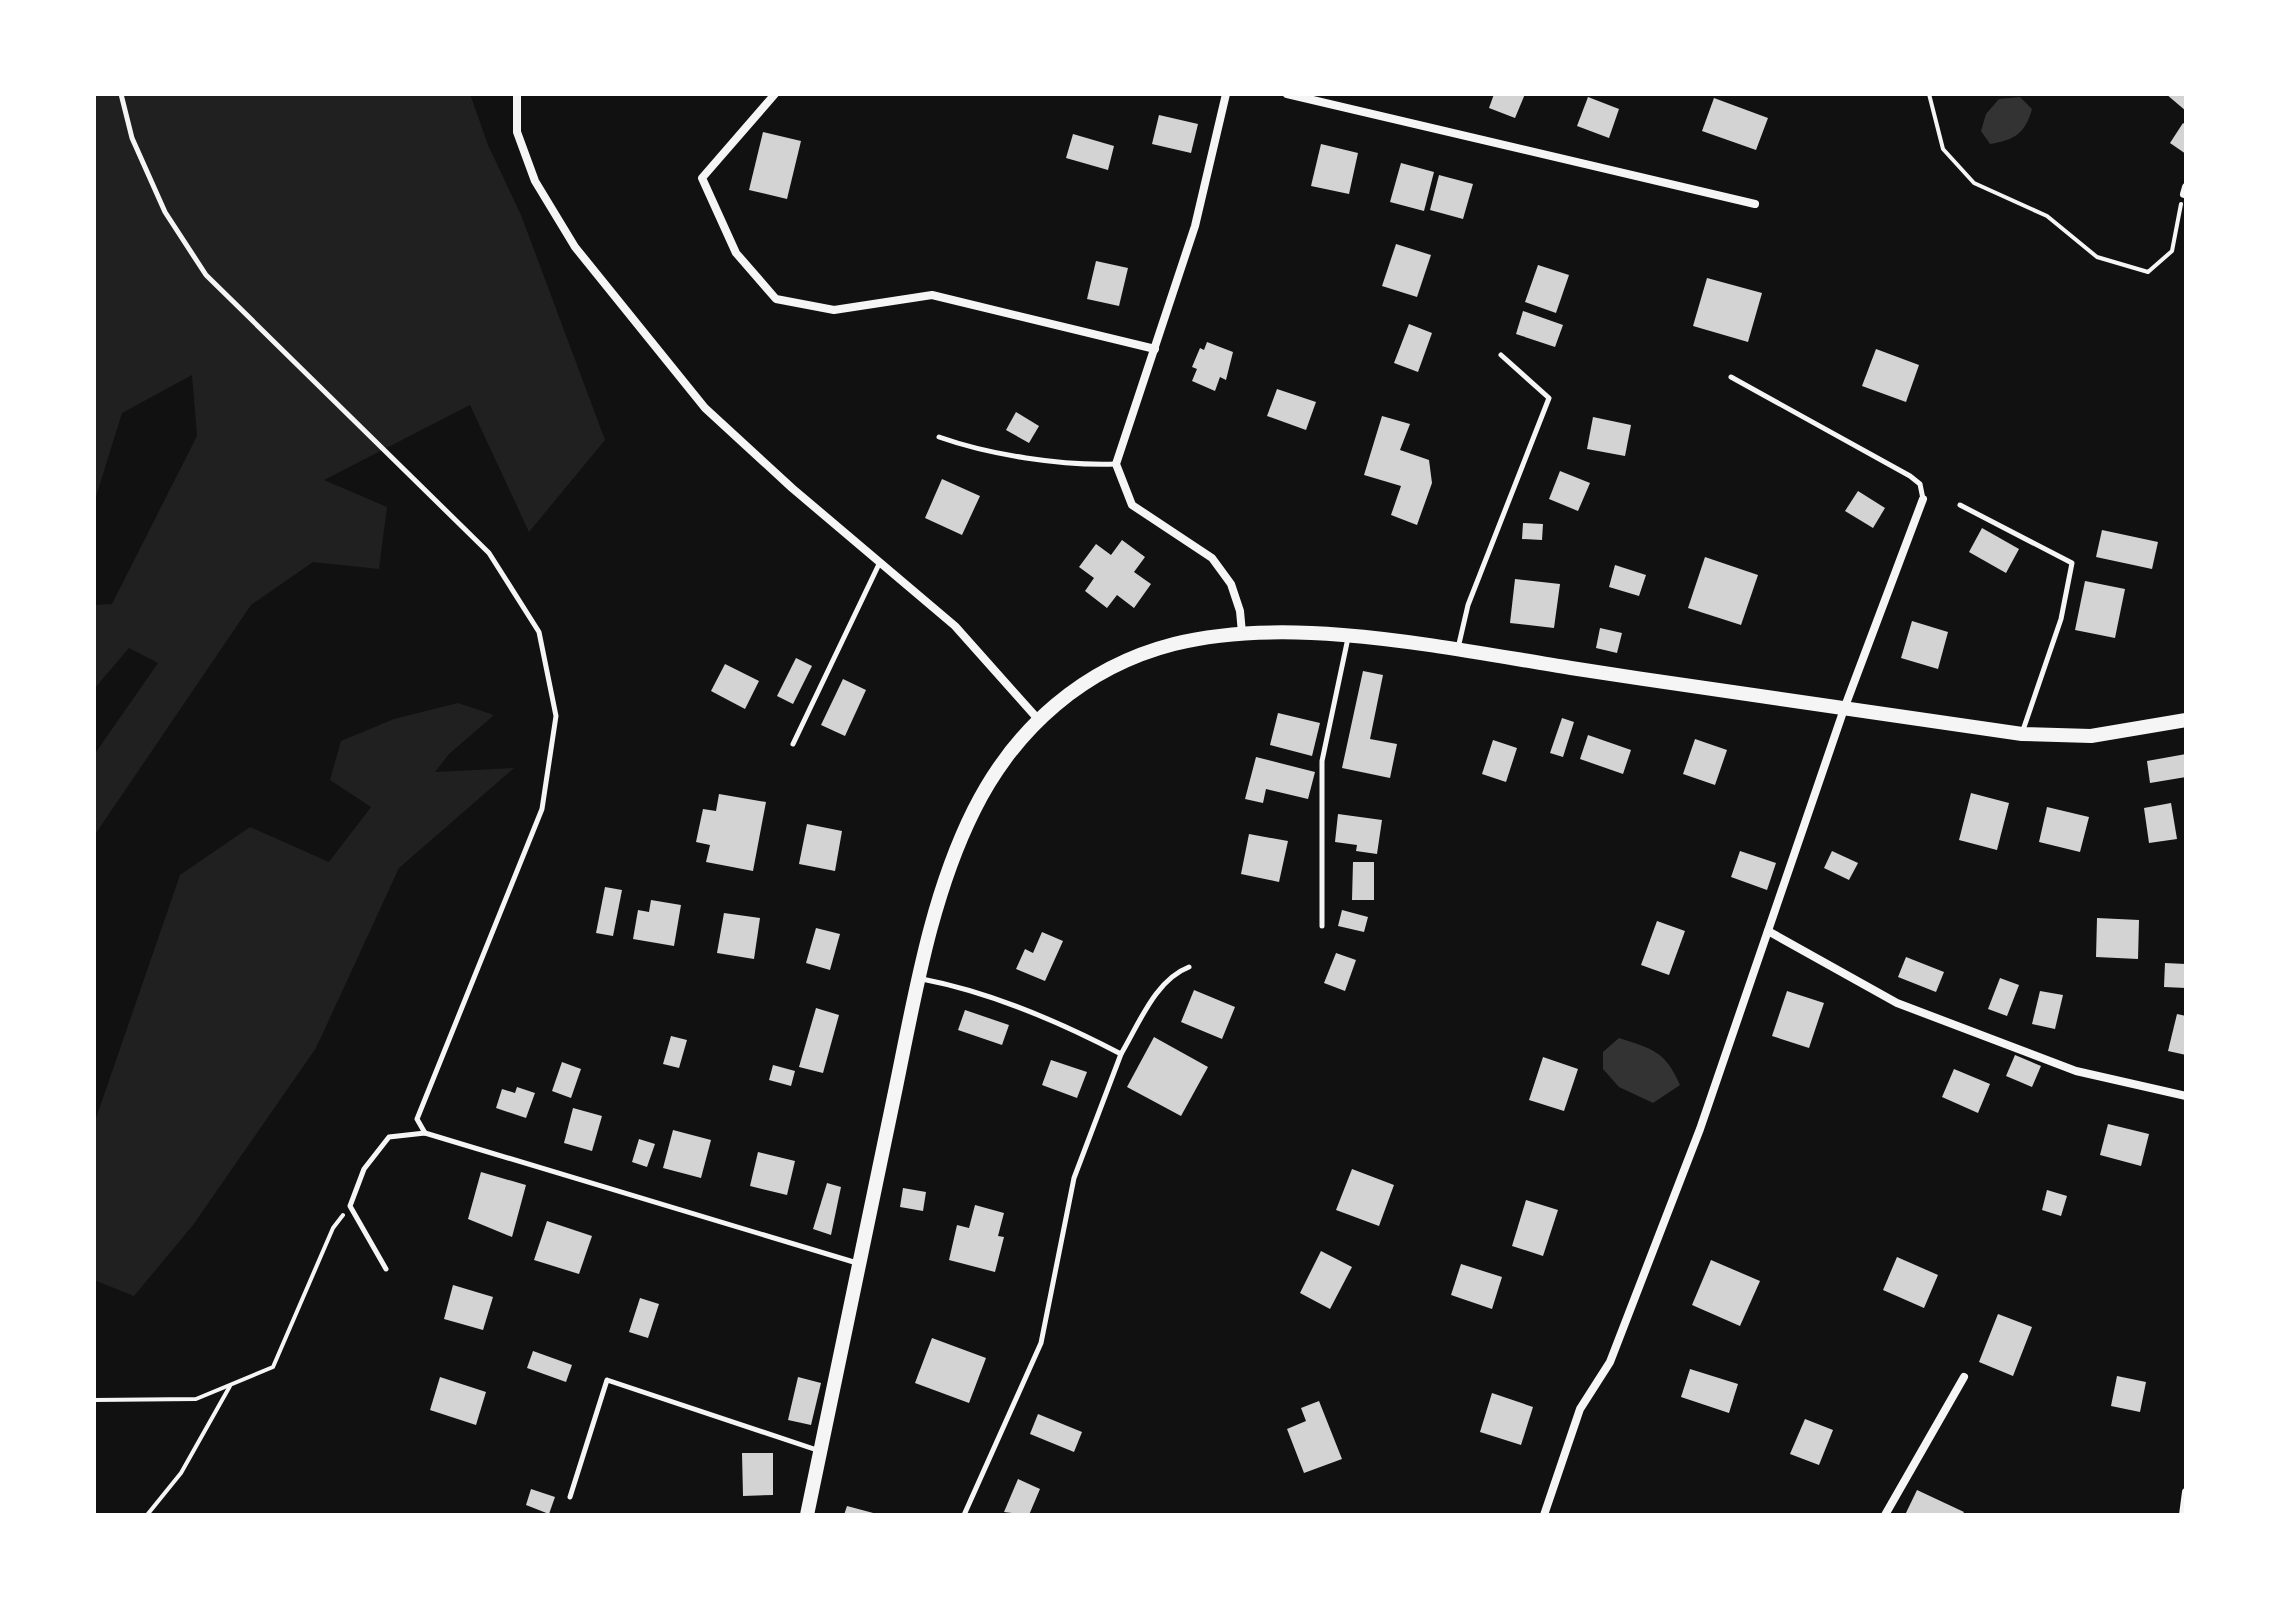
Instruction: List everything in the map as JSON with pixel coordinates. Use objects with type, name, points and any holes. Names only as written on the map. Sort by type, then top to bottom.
[{"type":"street","points":[[517,94],[517,132],[535,181],[575,247],[705,408],[792,488],[955,626],[1037,718]]},
{"type":"street","points":[[775,94],[702,178],[736,253],[776,299],[834,310],[932,295],[1155,349]]},
{"type":"street","points":[[1226,94],[1195,226],[1116,464],[1132,505],[1212,558],[1231,584],[1240,611],[1242,633]]},
{"type":"street","points":[[1287,94],[1755,204]]},
{"type":"street","points":[[1544,1515],[1580,1409],[1610,1362],[1700,1129],[1844,709],[1923,499]]},
{"type":"street","points":[[807,1515],[919,978],[946,880],[972,814],[996,770],[1037,718],[1076,687],[1125,660],[1175,644],[1242,633],[1348,638],[1458,650],[2022,734],[2091,736],[2186,720]]},
{"type":"street","points":[[1768,931],[1897,1003],[2076,1071],[2186,1096]]},
{"type":"street","points":[[1885,1515],[1964,1377]]},
{"type":"street","points":[[2183,1515],[2186,1492]]},
{"type":"lane","points":[[121,94],[132,138],[165,212],[206,275],[489,553],[539,632],[556,716],[542,809],[417,1119],[425,1133]]},
{"type":"lane","points":[[1458,650],[1468,605],[1549,398],[1501,355]]},
{"type":"lane","points":[[1731,377],[1910,476],[1920,484],[1923,499]]},
{"type":"lane","points":[[939,437],[982,452],[1013,453],[1083,465],[1116,464]]},
{"type":"lane","points":[[1960,505],[2072,563],[2061,619],[2022,734]]},
{"type":"lane","points":[[793,744],[880,562]]},
{"type":"lane","points":[[1322,926],[1322,761],[1348,638]]},
{"type":"lane","points":[[964,1515],[1041,1343],[1074,1178],[1121,1054],[1161,987],[1174,973],[1189,967]]},
{"type":"lane","points":[[919,978],[967,990],[1083,1034],[1121,1054]]},
{"type":"lane","points":[[386,1269],[350,1206],[364,1169],[389,1137],[425,1133],[858,1263]]},
{"type":"lane","points":[[570,1497],[607,1380],[820,1451]]},
{"type":"path","points":[[1929,94],[1943,149],[1974,183],[2047,216],[2097,257],[2148,272],[2172,251],[2185,190]]},
{"type":"path","points":[[94,1400],[196,1399],[273,1367],[333,1228],[350,1206]]},
{"type":"path","points":[[147,1515],[181,1473],[232,1384]]},
{"type":"shaded area","points":[[94,94],[470,94],[488,145],[521,215],[605,440],[529,532],[470,405],[324,480],[387,507],[379,569],[313,562],[251,605],[94,836],[94,755],[158,663],[129,648],[94,689],[94,605],[112,604],[197,436],[192,375],[122,413],[94,503]]},
{"type":"shaded area","points":[[2020,97],[2032,109],[2026,124],[2012,138],[1990,144],[1981,131],[1986,114],[1999,99]]},
{"type":"shaded area","points":[[458,703],[494,715],[449,754],[435,772],[514,768],[399,868],[316,1048],[193,1225],[134,1296],[94,1280],[94,1124],[180,875],[250,827],[329,862],[371,807],[330,780],[341,741],[394,719]]},
{"type":"shaded area","points":[[1619,1038],[1657,1053],[1669,1065],[1680,1085],[1653,1103],[1619,1087],[1603,1069],[1603,1052]]},
{"type":"building","points":[[1494,94],[1525,94],[1515,118],[1489,108]]},
{"type":"building","points":[[2166,94],[2186,94],[2186,111]]},
{"type":"building","points":[[1588,97],[1619,109],[1609,138],[1577,126]]},
{"type":"building","points":[[1714,98],[1768,118],[1756,150],[1702,131]]},
{"type":"building","points":[[1159,115],[1198,124],[1191,153],[1152,144]]},
{"type":"building","points":[[2183,123],[2186,125],[2186,154],[2170,143]]},
{"type":"building","points":[[763,132],[801,141],[787,199],[749,190]]},
{"type":"building","points":[[1073,134],[1114,146],[1108,170],[1066,158]]},
{"type":"building","points":[[1321,144],[1358,153],[1349,194],[1311,186]]},
{"type":"building","points":[[1401,163],[1434,172],[1424,211],[1390,202]]},
{"type":"building","points":[[1439,175],[1473,184],[1463,219],[1430,210]]},
{"type":"building","points":[[1396,244],[1431,255],[1417,297],[1382,286]]},
{"type":"building","points":[[1096,261],[1128,268],[1119,306],[1087,299]]},
{"type":"building","points":[[1538,265],[1569,275],[1556,313],[1525,302]]},
{"type":"building","points":[[1707,278],[1762,293],[1748,342],[1693,326]]},
{"type":"building","points":[[1523,311],[1563,325],[1555,347],[1516,334]]},
{"type":"building","points":[[1409,324],[1432,333],[1418,372],[1394,363]]},
{"type":"building","points":[[1207,342],[1233,352],[1226,380],[1220,377],[1215,391],[1192,381],[1197,369],[1192,367],[1200,348],[1204,350]]},
{"type":"building","points":[[1876,349],[1919,365],[1906,402],[1862,386]]},
{"type":"building","points":[[1277,389],[1316,402],[1306,430],[1267,416]]},
{"type":"building","points":[[1016,412],[1039,426],[1029,443],[1006,430]]},
{"type":"building","points":[[1382,416],[1410,424],[1400,450],[1429,460],[1432,483],[1417,525],[1391,515],[1401,486],[1364,475]]},
{"type":"building","points":[[1593,417],[1631,425],[1625,456],[1587,449]]},
{"type":"building","points":[[1560,471],[1590,483],[1578,511],[1549,499]]},
{"type":"building","points":[[942,479],[980,496],[962,535],[925,518]]},
{"type":"building","points":[[1858,491],[1885,508],[1873,528],[1845,511]]},
{"type":"building","points":[[1523,523],[1543,524],[1542,540],[1522,539]]},
{"type":"building","points":[[1982,528],[2019,549],[2006,573],[1969,552]]},
{"type":"building","points":[[2102,530],[2158,542],[2152,569],[2096,557]]},
{"type":"building","points":[[1122,540],[1145,557],[1134,572],[1151,584],[1134,608],[1117,595],[1107,608],[1085,591],[1094,578],[1079,567],[1096,544],[1111,555]]},
{"type":"building","points":[[1705,557],[1758,575],[1741,625],[1688,608]]},
{"type":"building","points":[[1615,565],[1646,575],[1639,596],[1609,587]]},
{"type":"building","points":[[1515,579],[1560,584],[1554,628],[1510,623]]},
{"type":"building","points":[[2085,581],[2125,589],[2115,638],[2075,630]]},
{"type":"building","points":[[1912,621],[1948,632],[1938,669],[1901,658]]},
{"type":"building","points":[[1600,628],[1622,633],[1617,653],[1596,648]]},
{"type":"building","points":[[796,658],[812,666],[793,704],[777,696]]},
{"type":"building","points":[[725,664],[759,681],[745,709],[711,691]]},
{"type":"building","points":[[1363,671],[1383,675],[1370,739],[1397,744],[1390,778],[1342,768]]},
{"type":"building","points":[[843,679],[866,690],[845,736],[821,725]]},
{"type":"building","points":[[1278,713],[1320,723],[1312,756],[1270,745]]},
{"type":"building","points":[[1562,718],[1574,722],[1563,757],[1550,753]]},
{"type":"building","points":[[1588,735],[1631,750],[1623,774],[1580,759]]},
{"type":"building","points":[[1695,739],[1727,750],[1715,785],[1683,774]]},
{"type":"building","points":[[1493,740],[1517,748],[1506,782],[1482,774]]},
{"type":"building","points":[[2186,754],[2186,777],[2150,783],[2147,761]]},
{"type":"building","points":[[1256,757],[1315,772],[1308,799],[1266,789],[1263,803],[1245,799]]},
{"type":"building","points":[[1971,793],[2009,803],[1997,850],[1959,840]]},
{"type":"building","points":[[719,794],[766,802],[753,871],[706,862],[710,845],[696,842],[703,809],[716,811]]},
{"type":"building","points":[[2171,803],[2177,839],[2149,843],[2144,808]]},
{"type":"building","points":[[2047,807],[2089,817],[2080,852],[2039,842]]},
{"type":"building","points":[[1338,814],[1382,820],[1377,854],[1356,851],[1357,845],[1335,842]]},
{"type":"building","points":[[807,824],[842,831],[835,871],[799,864]]},
{"type":"building","points":[[1249,834],[1288,841],[1279,882],[1241,874]]},
{"type":"building","points":[[1740,851],[1776,863],[1767,890],[1731,877]]},
{"type":"building","points":[[1832,851],[1858,863],[1849,880],[1824,868]]},
{"type":"building","points":[[1353,862],[1374,862],[1374,900],[1352,900]]},
{"type":"building","points":[[605,887],[622,890],[613,936],[596,933]]},
{"type":"building","points":[[651,900],[681,905],[674,946],[633,939],[638,910],[649,912]]},
{"type":"building","points":[[1342,910],[1368,917],[1364,932],[1338,926]]},
{"type":"building","points":[[724,913],[760,918],[754,959],[717,953]]},
{"type":"building","points":[[2097,918],[2139,920],[2138,959],[2096,957]]},
{"type":"building","points":[[1657,921],[1685,931],[1669,975],[1641,965]]},
{"type":"building","points":[[816,928],[840,934],[830,970],[806,963]]},
{"type":"building","points":[[1042,932],[1063,941],[1045,981],[1016,969],[1025,949],[1033,953]]},
{"type":"building","points":[[1336,953],[1356,960],[1345,991],[1324,983]]},
{"type":"building","points":[[1906,957],[1944,972],[1936,992],[1898,977]]},
{"type":"building","points":[[2165,963],[2186,964],[2186,988],[2164,987]]},
{"type":"building","points":[[2000,978],[2019,985],[2007,1016],[1988,1009]]},
{"type":"building","points":[[1194,990],[1235,1007],[1222,1039],[1181,1022]]},
{"type":"building","points":[[1787,991],[1824,1003],[1809,1048],[1772,1036]]},
{"type":"building","points":[[2040,991],[2063,995],[2055,1029],[2032,1024]]},
{"type":"building","points":[[816,1008],[839,1015],[823,1073],[799,1067]]},
{"type":"building","points":[[965,1010],[1009,1025],[1002,1045],[958,1030]]},
{"type":"building","points":[[2177,1014],[2186,1016],[2186,1055],[2168,1051]]},
{"type":"building","points":[[671,1036],[687,1040],[679,1068],[663,1064]]},
{"type":"building","points":[[1154,1037],[1208,1067],[1181,1116],[1127,1087]]},
{"type":"building","points":[[2015,1055],[2041,1066],[2032,1087],[2006,1076]]},
{"type":"building","points":[[1543,1057],[1578,1069],[1564,1111],[1529,1100]]},
{"type":"building","points":[[1051,1060],[1087,1072],[1077,1098],[1042,1085]]},
{"type":"building","points":[[562,1062],[581,1069],[571,1098],[552,1091]]},
{"type":"building","points":[[773,1065],[795,1071],[791,1086],[769,1080]]},
{"type":"building","points":[[1954,1069],[1990,1084],[1978,1113],[1942,1097]]},
{"type":"building","points":[[517,1087],[535,1093],[526,1118],[496,1108],[502,1089],[515,1093]]},
{"type":"building","points":[[573,1108],[602,1116],[592,1151],[564,1143]]},
{"type":"building","points":[[2108,1124],[2149,1134],[2141,1166],[2100,1155]]},
{"type":"building","points":[[673,1130],[711,1140],[701,1178],[663,1168]]},
{"type":"building","points":[[639,1139],[655,1144],[647,1167],[632,1162]]},
{"type":"building","points":[[758,1152],[795,1161],[787,1195],[750,1186]]},
{"type":"building","points":[[1352,1169],[1394,1185],[1379,1226],[1336,1210]]},
{"type":"building","points":[[481,1172],[526,1185],[512,1237],[468,1219]]},
{"type":"building","points":[[827,1183],[841,1187],[831,1235],[813,1229]]},
{"type":"building","points":[[903,1188],[926,1192],[923,1211],[900,1207]]},
{"type":"building","points":[[2047,1190],[2067,1196],[2061,1216],[2042,1210]]},
{"type":"building","points":[[1526,1200],[1558,1210],[1543,1256],[1512,1246]]},
{"type":"building","points":[[975,1205],[1004,1213],[998,1236],[1004,1237],[995,1272],[949,1260],[957,1225],[969,1228]]},
{"type":"building","points":[[547,1221],[592,1236],[579,1274],[534,1260]]},
{"type":"building","points":[[1321,1251],[1352,1267],[1330,1309],[1300,1293]]},
{"type":"building","points":[[1897,1257],[1938,1275],[1924,1308],[1883,1290]]},
{"type":"building","points":[[1711,1260],[1760,1281],[1740,1326],[1692,1305]]},
{"type":"building","points":[[1461,1264],[1502,1277],[1492,1309],[1451,1295]]},
{"type":"building","points":[[453,1285],[493,1297],[483,1330],[444,1319]]},
{"type":"building","points":[[640,1298],[659,1304],[648,1338],[629,1332]]},
{"type":"building","points":[[1998,1314],[2032,1327],[2013,1376],[1979,1362]]},
{"type":"building","points":[[932,1338],[986,1358],[969,1403],[915,1383]]},
{"type":"building","points":[[533,1351],[572,1365],[566,1382],[527,1368]]},
{"type":"building","points":[[1690,1369],[1738,1384],[1729,1413],[1681,1397]]},
{"type":"building","points":[[2117,1376],[2146,1382],[2140,1412],[2111,1406]]},
{"type":"building","points":[[440,1377],[486,1392],[476,1425],[430,1410]]},
{"type":"building","points":[[798,1377],[821,1383],[811,1425],[788,1420]]},
{"type":"building","points":[[1492,1393],[1533,1407],[1521,1445],[1480,1432]]},
{"type":"building","points":[[1319,1401],[1342,1459],[1304,1473],[1287,1429],[1306,1421],[1301,1408]]},
{"type":"building","points":[[1038,1414],[1082,1432],[1074,1452],[1030,1434]]},
{"type":"building","points":[[1805,1419],[1833,1430],[1819,1465],[1790,1454]]},
{"type":"building","points":[[742,1453],[773,1453],[773,1495],[743,1496]]},
{"type":"building","points":[[1018,1479],[1040,1489],[1029,1515],[1004,1512]]},
{"type":"building","points":[[531,1489],[555,1497],[549,1514],[526,1505]]},
{"type":"building","points":[[1917,1490],[1964,1512],[1962,1515],[1905,1515]]},
{"type":"building","points":[[847,1506],[877,1514],[877,1515],[844,1515]]}]
